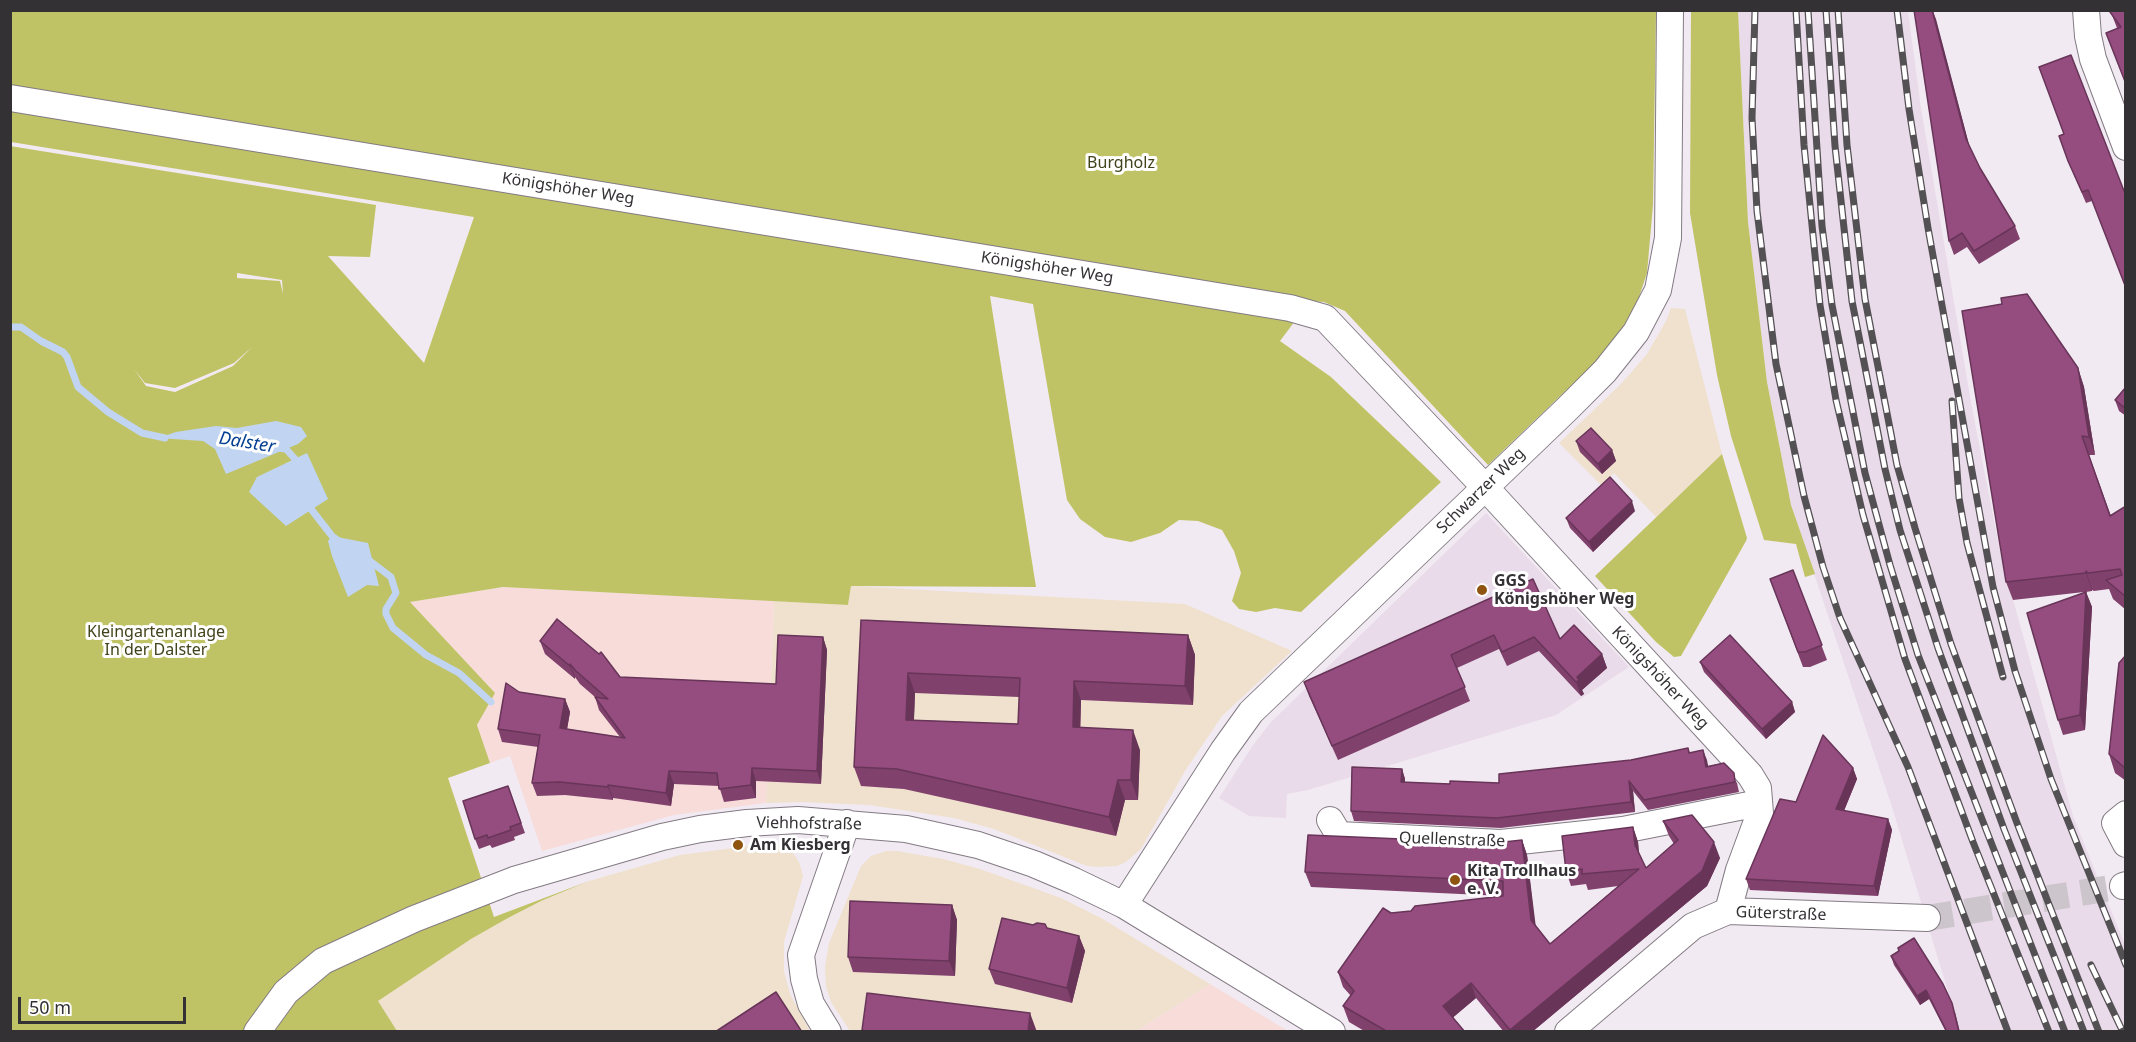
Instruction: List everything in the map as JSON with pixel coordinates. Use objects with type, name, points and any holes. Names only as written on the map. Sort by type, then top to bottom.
[{"type":"street","name":"Schwarzer Weg","points":[[1124,905],[1223,751],[1251,712],[1605,371],[1636,332],[1658,290],[1668,238],[1670,10]]},
{"type":"street","points":[[2086,10],[2092,59],[2126,147]]},
{"type":"street","name":"Königshöher Weg","points":[[10,98],[1309,312],[1325,318],[1750,776],[1758,788],[1759,803]]},
{"type":"street","points":[[1728,911],[1739,870],[1760,813],[1759,803]]},
{"type":"street","name":"Quellenstraße","points":[[1330,820],[1339,835],[1501,843],[1623,830],[1759,803]]},
{"type":"street","name":"Viehhofstraße","points":[[257,1032],[286,992],[323,961],[414,919],[514,880],[650,840],[700,829],[798,820],[906,829],[978,845],[1074,881],[1124,905],[1332,1032]]},
{"type":"street","points":[[828,1032],[811,1004],[804,979],[801,955],[847,823]]},
{"type":"street","name":"Güterstraße","points":[[1568,1032],[1693,926],[1728,911],[1927,918]]},
{"type":"shaded area","points":[[1738,11],[1908,11],[1921,108],[1972,408],[2001,556],[2073,816],[2125,945],[2125,1031],[1960,1031],[1892,807],[1791,505],[1767,382],[1748,222]]},
{"type":"shaded area","points":[[1671,308],[1685,309],[1722,454],[1656,517],[1614,473],[1601,485],[1559,443],[1620,385],[1647,354]]},
{"type":"shaded area","name":"GGS Königshöher Weg","points":[[1486,513],[1629,667],[1556,715],[1308,790],[1287,794],[1286,818],[1249,816],[1219,798],[1253,745],[1271,722]]},
{"type":"shaded area","points":[[851,586],[1185,604],[1292,651],[1222,716],[1185,771],[1141,849],[1126,862],[1117,866],[1087,866],[994,829],[954,818],[869,805],[766,803],[774,601],[848,605]]},
{"type":"shaded area","points":[[503,587],[774,601],[766,803],[674,815],[542,851],[510,756],[490,763],[477,725],[494,693],[409,602]]},
{"type":"shaded area","points":[[764,844],[780,845],[793,853],[799,862],[803,876],[784,942],[784,971],[790,994],[810,1031],[397,1031],[377,1001],[471,939],[508,918],[589,881],[680,855]]},
{"type":"shaded area","points":[[886,851],[943,859],[980,869],[1061,898],[1101,918],[1210,984],[1137,1031],[850,1031],[831,1002],[826,987],[825,967],[829,943],[861,866],[871,856]]},
{"type":"shaded area","points":[[1210,984],[1288,1031],[1137,1031]]},
{"type":"green space","points":[[11,11],[1656,11],[1653,205],[1647,273],[1636,306],[1619,334],[1597,361],[1488,465],[1345,311],[1324,302],[1310,301],[1280,341],[1331,377],[1441,482],[1301,612],[1275,608],[1256,612],[1239,609],[1232,601],[1241,573],[1234,551],[1222,530],[1198,521],[1179,520],[1160,533],[1131,542],[1105,537],[1080,519],[1067,500],[1033,304],[990,296],[1036,587],[851,586],[848,605],[503,587],[410,602],[495,693],[477,725],[490,763],[448,778],[494,917],[589,881],[541,901],[471,939],[378,1001],[397,1031],[11,1031],[10,146],[376,205],[370,257],[328,256],[424,363],[474,217],[11,142]],"holes":[[[237,273],[282,280],[283,294],[280,281],[237,278]],[[252,347],[233,366],[175,392],[146,386],[134,369],[145,383],[175,388],[234,363]]]},
{"type":"green space","points":[[1691,11],[1738,11],[1748,222],[1767,382],[1791,505],[1815,574],[1805,577],[1796,544],[1764,540],[1731,436],[1717,375],[1690,213]]},
{"type":"green space","points":[[1722,454],[1747,538],[1681,656],[1674,657],[1656,642],[1595,576]]},
{"type":"water","points":[[276,421],[301,427],[307,436],[298,444],[226,474],[215,449],[203,441],[158,438],[176,432],[216,426],[237,428]]},
{"type":"water","points":[[307,453],[328,499],[286,526],[249,492],[257,477]]},
{"type":"water","points":[[332,536],[368,543],[379,586],[367,585],[348,597],[328,541]]},
{"type":"building","points":[[1914,10],[1932,10],[1966,139],[1980,168],[2015,226],[1974,251],[1962,233],[1949,241]]},
{"type":"building","points":[[2126,10],[2126,84],[2106,33],[2121,27],[2110,12]]},
{"type":"building","points":[[2071,55],[2126,196],[2126,288],[2088,190],[2082,192],[2068,161],[2059,136],[2064,134],[2039,67]]},
{"type":"building","points":[[2027,294],[2078,368],[2089,437],[2082,436],[2110,516],[2126,506],[2126,597],[2106,580],[2122,575],[2120,569],[2088,573],[2086,571],[2086,573],[2006,582],[1962,311],[2002,304],[2001,298]]},
{"type":"building","points":[[2126,387],[2126,409],[2115,400]]},
{"type":"building","points":[[1591,428],[1612,450],[1598,464],[1576,441]]},
{"type":"building","points":[[1610,477],[1632,501],[1589,542],[1566,518]]},
{"type":"building","points":[[1793,570],[1822,645],[1805,652],[1798,652],[1770,579]]},
{"type":"building","points":[[1533,579],[1560,639],[1574,625],[1602,654],[1577,677],[1579,680],[1576,682],[1534,637],[1502,652],[1494,635],[1451,655],[1465,687],[1332,746],[1304,682]]},
{"type":"building","points":[[2086,592],[2080,715],[2058,720],[2027,613]]},
{"type":"building","points":[[557,619],[599,654],[601,652],[620,677],[776,684],[778,635],[823,637],[817,771],[752,768],[751,785],[719,789],[717,773],[669,771],[666,793],[608,785],[608,787],[560,782],[532,783],[540,735],[498,729],[506,683],[519,692],[565,699],[560,728],[625,738],[595,697],[608,699],[570,664],[570,666],[540,641]]},
{"type":"building","points":[[861,620],[1188,635],[1185,686],[1074,681],[1073,727],[1133,730],[1131,780],[1118,780],[1109,817],[897,769],[854,767]],"holes":[[[908,673],[1020,678],[1018,724],[906,720]]]},
{"type":"building","points":[[1730,635],[1792,702],[1762,729],[1700,662]]},
{"type":"building","points":[[2126,655],[2126,769],[2109,754],[2119,663]]},
{"type":"building","points":[[1823,735],[1853,768],[1836,809],[1888,819],[1874,886],[1746,879],[1780,799],[1796,802]]},
{"type":"building","points":[[1688,748],[1689,753],[1703,750],[1706,767],[1724,763],[1734,773],[1735,782],[1644,800],[1629,781],[1631,802],[1497,818],[1351,811],[1352,767],[1402,769],[1401,782],[1499,783],[1499,774],[1631,760]]},
{"type":"building","points":[[508,786],[521,823],[510,827],[511,830],[488,838],[487,835],[475,839],[463,801]]},
{"type":"building","points":[[1692,815],[1714,842],[1702,871],[1510,1030],[1471,983],[1443,1006],[1465,1032],[1388,1032],[1343,1006],[1354,991],[1338,972],[1383,908],[1391,913],[1411,911],[1415,906],[1503,896],[1503,881],[1305,872],[1308,835],[1495,843],[1522,840],[1531,920],[1550,944],[1639,869],[1582,874],[1582,869],[1566,871],[1562,836],[1633,827],[1635,845],[1646,868],[1678,840],[1663,821]]},
{"type":"building","points":[[850,901],[952,905],[949,961],[848,957]]},
{"type":"building","points":[[1002,918],[1033,925],[1045,924],[1047,928],[1079,936],[1067,988],[989,969]]},
{"type":"building","points":[[1914,938],[1943,984],[1952,1003],[1959,1032],[1947,1032],[1926,990],[1917,996],[1891,956],[1899,951],[1898,948]]},
{"type":"building","points":[[776,992],[802,1032],[715,1032]]},
{"type":"building","points":[[867,993],[1030,1013],[1028,1032],[869,1032],[862,1030]]},
{"type":"waterway","name":"Dalster","points":[[10,327],[21,327],[41,341],[63,352],[78,387],[108,412],[142,433],[165,438]]},
{"type":"waterway","name":"Dalster","points":[[277,448],[286,449],[295,459],[298,467]]},
{"type":"waterway","name":"Dalster","points":[[308,501],[311,509],[332,536],[339,541]]},
{"type":"waterway","name":"Dalster","points":[[366,558],[391,577],[396,593],[386,609],[386,614],[393,628],[426,655],[459,673],[491,702]]},
{"type":"tunnel","points":[[1927,918],[2123,886]]},
{"type":"railway","points":[[1755,10],[1752,118],[1757,211],[1776,364],[1804,496],[1823,567],[1840,618],[1908,767],[2008,1032]]},
{"type":"railway","points":[[1796,10],[1804,145],[1820,305],[1836,400],[1863,515],[1905,659],[1973,842],[2049,1032]]},
{"type":"railway","points":[[1808,10],[1822,226],[1832,305],[1865,473],[1918,655],[2065,1032]]},
{"type":"railway","points":[[1826,10],[1835,146],[1852,301],[1885,469],[1900,530],[1938,648],[2004,829],[2084,1032]]},
{"type":"railway","points":[[1838,10],[1847,145],[1865,299],[1897,465],[1951,644],[2017,823],[2099,1032]]},
{"type":"railway","points":[[1897,10],[1909,109],[1928,228],[1993,587],[2015,671],[2051,779],[2126,965]]},
{"type":"railway","points":[[1952,401],[1959,498],[1967,543],[2003,677]]},
{"type":"railway","points":[[2091,965],[2123,1032]]},
{"type":"place","name":"GGS Königshöher Weg","points":[[1482,590]]},
{"type":"place","name":"Am Kiesberg","points":[[738,845]]},
{"type":"place","name":"Kita Trollhaus e. V.","points":[[1455,880]]},
{"type":"park label","name":"Burgholz","points":[[1121,163]]},
{"type":"park label","name":"Kleingartenanlage In der Dalster","points":[[156,641]]}]
